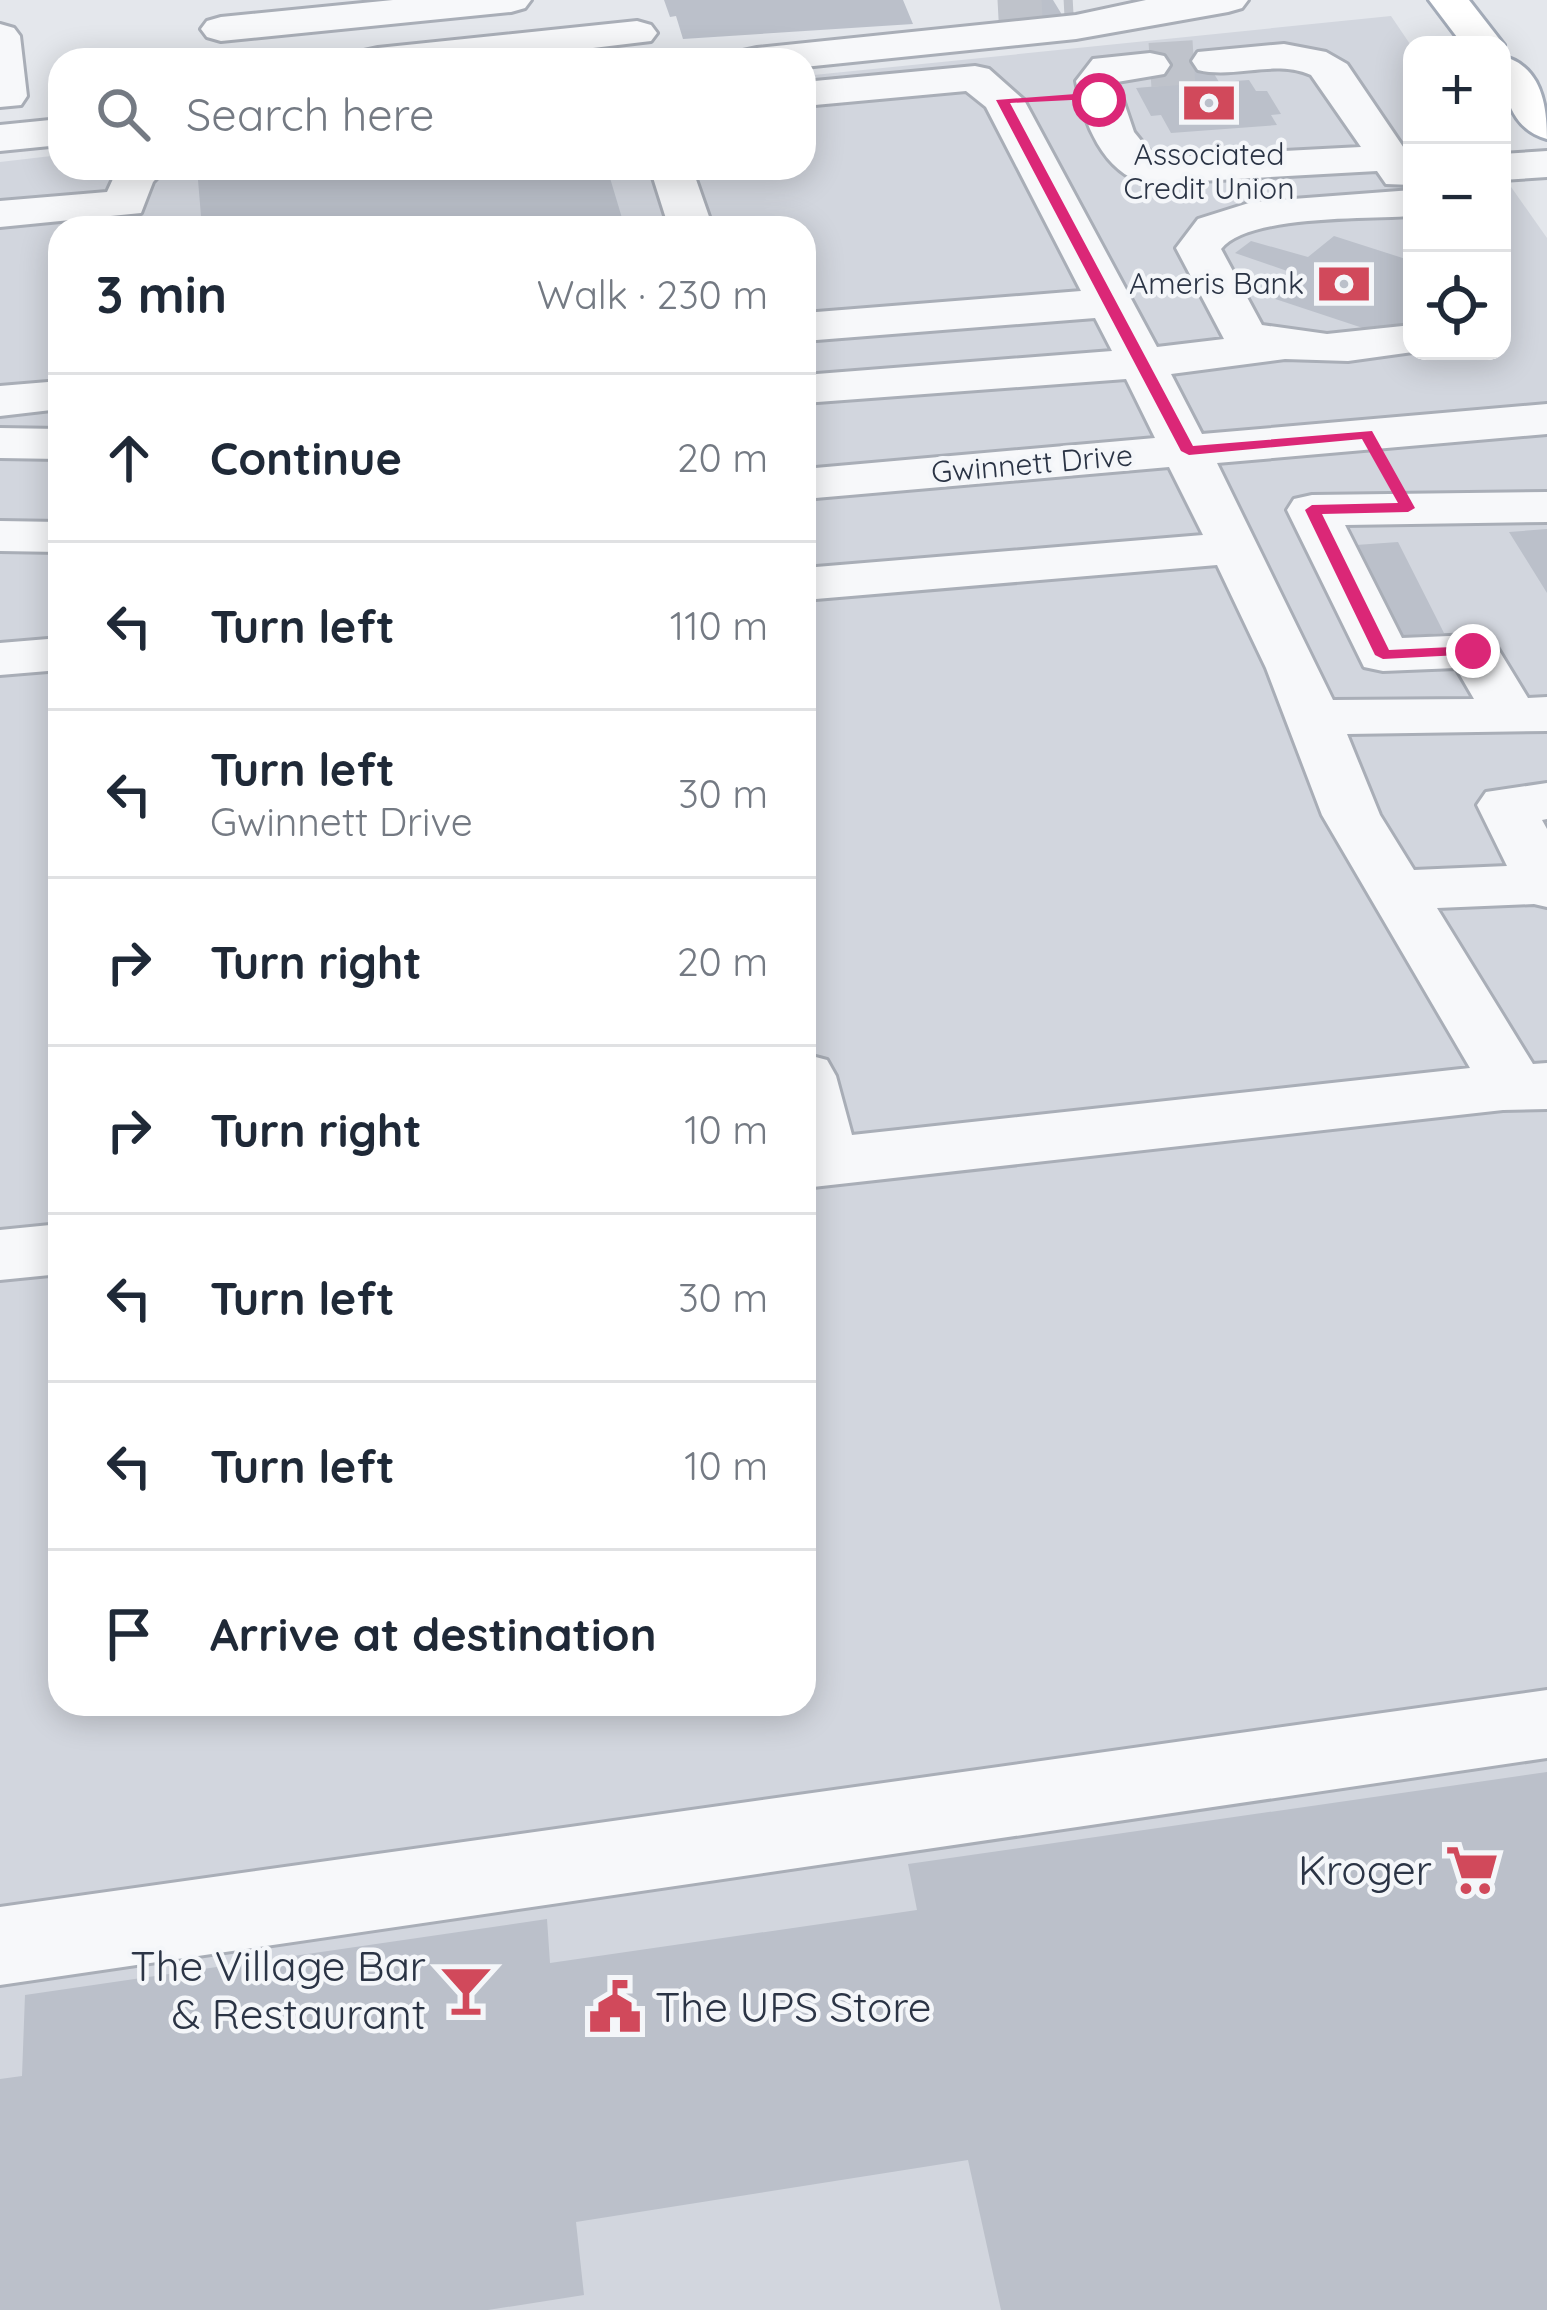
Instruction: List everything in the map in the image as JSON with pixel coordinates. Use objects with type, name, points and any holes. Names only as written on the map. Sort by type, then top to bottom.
[{"type":"main road","points":[[1449,0],[1477,36]]},
{"type":"main road","points":[[1511,80],[1547,126]]},
{"type":"street","points":[[221,30],[512,0]]},
{"type":"street","points":[[816,54],[1076,28],[1164,8],[1228,0]]},
{"type":"street","points":[[1073,5],[1164,8]]},
{"type":"street","points":[[896,46],[947,22],[998,9]]},
{"type":"street","points":[[485,48],[636,31]]},
{"type":"street","points":[[0,36],[6,96]]},
{"type":"street","points":[[1212,61],[1273,56],[1329,68],[1403,177]]},
{"type":"street","points":[[1150,65],[1107,68],[1096,81],[1098,95],[1132,164],[1147,171],[1403,180]]},
{"type":"street","points":[[816,93],[976,78],[1003,100],[1189,451],[1312,717],[1351,815],[1502,1065],[1525,1086]]},
{"type":"street","points":[[1003,100],[1098,95]]},
{"type":"street","points":[[0,138],[48,133]]},
{"type":"street","points":[[1511,166],[1547,164]]},
{"type":"street","points":[[675,180],[687,216]]},
{"type":"street","points":[[1278,347],[1244,334],[1198,248],[1214,228],[1252,215],[1403,180]]},
{"type":"street","points":[[0,214],[133,200]]},
{"type":"street","points":[[816,326],[1109,303]]},
{"type":"street","points":[[816,388],[1403,340]]},
{"type":"street","points":[[0,400],[48,396]]},
{"type":"street","name":"Gwinnett Drive","points":[[816,483],[1547,418]]},
{"type":"street","points":[[1453,427],[1547,433]]},
{"type":"street","points":[[1367,434],[1408,508]]},
{"type":"street","points":[[0,442],[48,444]]},
{"type":"street","points":[[1529,715],[1473,651],[1383,655],[1312,510],[1547,507]]},
{"type":"street","points":[[0,536],[48,538]]},
{"type":"street","points":[[816,583],[1235,548]]},
{"type":"street","points":[[0,659],[48,655]]},
{"type":"street","points":[[1312,717],[1529,715]]},
{"type":"street","points":[[1396,890],[1546,886],[1506,805],[1547,801]]},
{"type":"street","points":[[816,1163],[1525,1086]]},
{"type":"street","points":[[0,1255],[48,1250]]},
{"type":"street","points":[[0,1946],[1547,1724]]},
{"type":"shaded area","points":[[1391,16],[1405,36],[1403,360],[1511,360],[1511,187],[1547,238],[1547,2310],[0,2310],[0,162],[48,156],[48,180],[816,180],[816,75]]},
{"type":"building","points":[[664,0],[903,0],[913,24],[683,39],[676,16],[670,17]]},
{"type":"building","points":[[1009,0],[1053,0],[1064,18],[1021,21]]},
{"type":"building","name":"Associated Credit Union","points":[[1202,54],[1219,82],[1249,80],[1256,91],[1267,91],[1281,114],[1271,115],[1277,125],[1171,133],[1161,115],[1151,116],[1136,88],[1171,85],[1155,58]]},
{"type":"building","points":[[198,180],[611,180],[621,216],[201,216]]},
{"type":"building","name":"Ameris Bank","points":[[1334,236],[1403,258],[1403,333],[1396,339],[1263,295],[1290,272],[1235,253],[1251,241],[1308,257]]},
{"type":"building","points":[[1547,529],[1547,593],[1509,532]]},
{"type":"building","points":[[1398,542],[1444,633],[1400,636],[1356,545]]},
{"type":"building","points":[[1547,1772],[1547,2310],[1001,2310],[968,2160],[576,2222],[584,2295],[488,2310],[0,2310],[0,2079],[22,2076],[25,1995],[547,1919],[550,1963],[917,1910],[908,1864]]},
{"type":"tunnel","points":[[998,9],[1073,5]]},
{"type":"tunnel","points":[[1150,65],[1212,61]]},
{"type":"place","name":"Associated Credit Union","points":[[1209,103]]},
{"type":"place","name":"Ameris Bank","points":[[1344,284]]},
{"type":"place","name":"Kroger","points":[[1472,1870]]},
{"type":"place","name":"The Village Bar & Restaurant","points":[[466,1990]]},
{"type":"place","name":"The UPS Store","points":[[615,2007]]},
{"type":"route","points":[[1099,100],[1098,95],[1003,100],[1189,451],[1367,434],[1408,508],[1312,510],[1383,655],[1473,651]]}]
